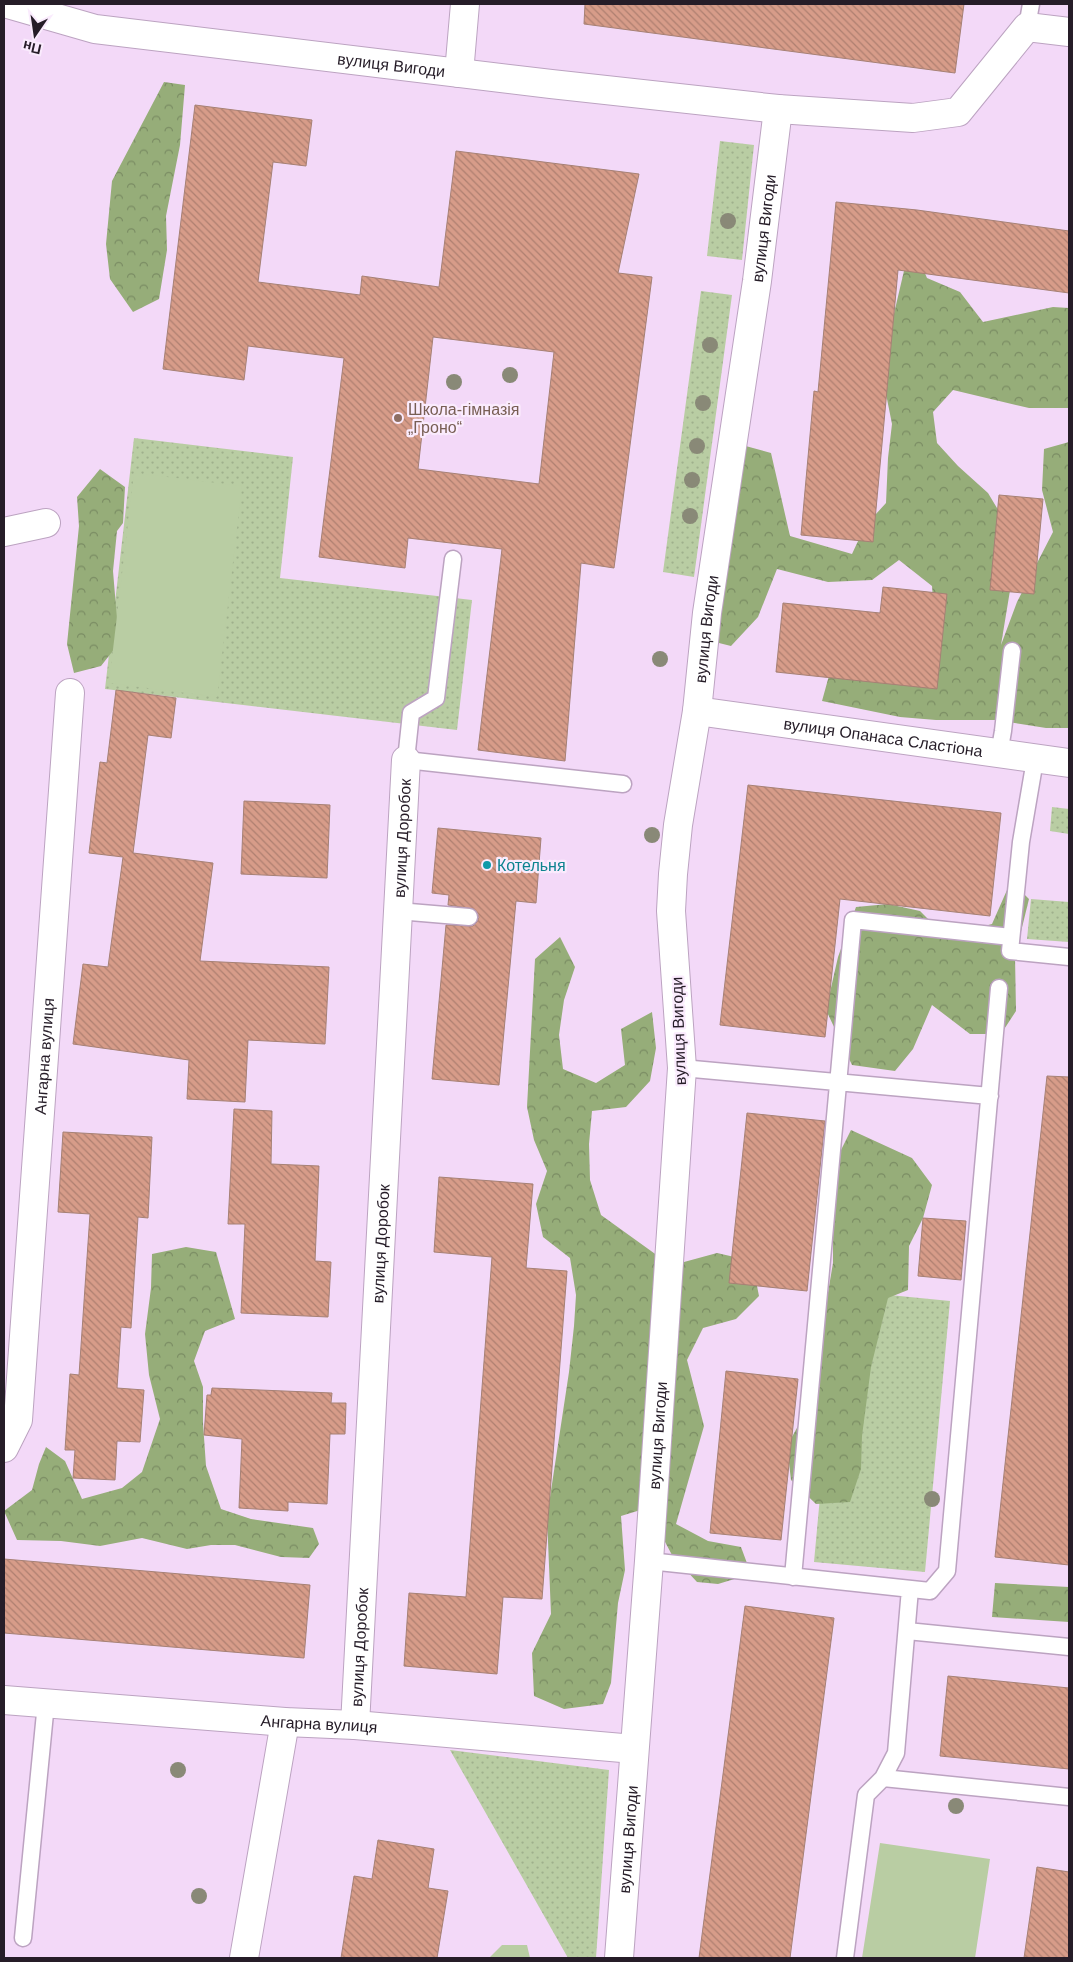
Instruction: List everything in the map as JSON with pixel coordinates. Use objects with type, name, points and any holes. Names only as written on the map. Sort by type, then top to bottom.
[{"type":"street","name":"вулиця Вигоди","points":[[8,4],[95,29],[778,109],[913,118],[958,112],[1029,15],[1069,32]]},
{"type":"street","points":[[459,73],[465,4]]},
{"type":"street","name":"вулиця Вигоди","points":[[619,1958],[649,1561],[682,1068],[671,910],[678,825],[697,711],[707,613],[758,281],[778,109]]},
{"type":"street","points":[[4,532],[46,523]]},
{"type":"street","name":"Ангарна вулиця","points":[[4,1448],[11,1419],[70,693]]},
{"type":"street","name":"вулиця Опанаса Сластіона","points":[[697,711],[1035,760],[1069,763]]},
{"type":"street","name":"вулиця Доробок","points":[[355,1725],[406,760]]},
{"type":"street","name":"Ангарна вулиця","points":[[4,1700],[285,1722],[355,1725],[634,1749]]},
{"type":"street","points":[[244,1958],[285,1722]]},
{"type":"lane","points":[[453,559],[436,698],[411,713],[406,760],[623,784]]},
{"type":"lane","points":[[999,754],[1012,651]]},
{"type":"lane","points":[[1035,760],[1021,842],[1010,951],[1069,957]]},
{"type":"lane","points":[[398,911],[469,917]]},
{"type":"lane","points":[[793,1577],[853,920],[1011,937]]},
{"type":"lane","points":[[649,1561],[930,1591],[948,1571],[1000,988]]},
{"type":"lane","points":[[682,1068],[990,1096]]},
{"type":"lane","points":[[845,1958],[866,1795],[883,1778],[896,1753],[910,1589]]},
{"type":"lane","points":[[906,1631],[1069,1647]]},
{"type":"lane","points":[[23,1938],[46,1703]]},
{"type":"lane","points":[[883,1778],[1069,1797]]},
{"type":"green space","points":[[164,82],[185,85],[180,145],[166,216],[167,250],[159,299],[133,312],[110,279],[106,244],[112,181]]},
{"type":"green space","points":[[720,141],[754,145],[742,260],[707,256]]},
{"type":"green space","points":[[911,241],[927,278],[960,292],[983,322],[1053,307],[1069,308],[1069,408],[1029,408],[953,390],[933,412],[937,443],[958,466],[988,493],[1003,518],[1016,554],[1001,645],[1017,602],[1053,532],[1042,490],[1044,449],[1069,442],[1069,728],[1046,728],[995,720],[936,720],[900,717],[822,701],[830,672],[936,640],[932,586],[899,560],[872,580],[828,582],[777,569],[758,617],[731,646],[719,643],[711,574],[731,442],[771,453],[790,536],[852,554],[865,526],[886,503],[892,424],[881,369]]},
{"type":"green space","points":[[701,291],[732,295],[694,577],[663,572]]},
{"type":"green space","points":[[134,438],[293,457],[280,578],[472,600],[457,730],[105,689]]},
{"type":"green space","points":[[100,469],[125,487],[123,523],[117,531],[113,571],[119,643],[101,666],[74,673],[67,644],[79,526],[77,497]]},
{"type":"green space","points":[[134,473],[242,486],[217,697],[109,683]]},
{"type":"green space","points":[[1052,807],[1069,809],[1069,834],[1050,831]]},
{"type":"green space","points":[[1011,881],[1029,899],[1015,956],[1016,1011],[1001,1034],[970,1034],[932,1005],[913,1049],[895,1071],[852,1065],[826,1010],[838,957],[856,907],[888,904],[920,911],[945,936],[992,924]]},
{"type":"green space","points":[[1031,899],[1069,902],[1069,942],[1027,939]]},
{"type":"green space","points":[[560,937],[575,967],[564,1000],[559,1035],[563,1069],[596,1083],[625,1065],[621,1029],[652,1012],[656,1048],[650,1081],[626,1107],[592,1111],[589,1144],[590,1180],[601,1215],[658,1256],[684,1262],[717,1253],[752,1261],[759,1296],[736,1319],[703,1328],[687,1360],[704,1426],[676,1524],[708,1541],[741,1547],[751,1574],[718,1584],[697,1582],[672,1555],[647,1508],[621,1516],[625,1570],[618,1603],[611,1683],[603,1704],[564,1709],[534,1696],[532,1653],[551,1614],[547,1517],[569,1372],[576,1295],[570,1258],[543,1237],[536,1204],[547,1171],[534,1140],[527,1107],[535,959]]},
{"type":"green space","points":[[851,1130],[912,1158],[932,1185],[923,1218],[909,1246],[908,1290],[888,1298],[871,1367],[862,1436],[861,1469],[850,1502],[816,1504],[791,1480],[787,1446],[820,1386],[819,1346],[833,1263],[833,1194],[836,1160]]},
{"type":"green space","points":[[186,1247],[216,1252],[235,1319],[205,1331],[194,1361],[203,1387],[206,1466],[221,1509],[251,1519],[313,1528],[319,1544],[309,1558],[281,1557],[235,1545],[211,1545],[187,1549],[142,1538],[100,1546],[61,1541],[17,1540],[4,1511],[32,1490],[46,1447],[65,1461],[82,1499],[122,1488],[142,1472],[160,1419],[149,1375],[145,1334],[151,1288],[152,1254]]},
{"type":"green space","points":[[839,1290],[950,1301],[925,1572],[814,1562]]},
{"type":"green space","points":[[995,1583],[1069,1587],[1069,1622],[992,1617]]},
{"type":"green space","points":[[450,1750],[609,1770],[596,1958],[568,1958]]},
{"type":"green space","points":[[880,1843],[990,1859],[975,1958],[862,1958]]},
{"type":"green space","points":[[502,1945],[527,1945],[530,1958],[489,1958]]},
{"type":"building","points":[[585,4],[964,4],[955,73],[584,24]]},
{"type":"building","points":[[195,105],[312,120],[306,166],[273,162],[258,282],[360,295],[362,276],[439,287],[456,151],[639,174],[618,273],[652,277],[614,568],[581,563],[565,761],[478,750],[502,549],[408,538],[405,568],[319,557],[344,358],[248,346],[244,380],[163,369]],"holes":[[[433,337],[554,352],[539,484],[418,469]]]},
{"type":"building","points":[[836,202],[917,210],[1069,231],[1069,293],[898,270],[873,542],[801,535],[814,391],[818,392]]},
{"type":"building","points":[[999,495],[1043,499],[1034,594],[990,590]]},
{"type":"building","points":[[883,587],[947,594],[937,689],[776,672],[783,603],[880,613]]},
{"type":"building","points":[[116,690],[176,698],[171,738],[148,735],[133,853],[213,863],[200,961],[329,967],[325,1044],[248,1040],[245,1102],[187,1099],[189,1060],[73,1044],[83,964],[108,967],[123,857],[89,853],[100,762],[107,763]]},
{"type":"building","points":[[748,785],[1001,813],[990,916],[840,899],[825,1037],[720,1025]]},
{"type":"building","points":[[244,801],[330,805],[327,878],[241,874]]},
{"type":"building","points":[[438,828],[541,838],[536,903],[516,901],[499,1085],[432,1079],[446,925],[473,926],[479,917],[474,909],[448,905],[449,895],[432,893]]},
{"type":"building","points":[[1047,1076],[1069,1077],[1069,1565],[995,1557]]},
{"type":"building","points":[[234,1109],[272,1111],[271,1164],[319,1166],[315,1261],[331,1262],[328,1317],[241,1313],[245,1224],[228,1224]]},
{"type":"building","points":[[747,1113],[825,1121],[807,1291],[729,1283]]},
{"type":"building","points":[[63,1132],[152,1137],[148,1218],[138,1217],[131,1328],[121,1327],[117,1388],[144,1390],[140,1442],[117,1441],[115,1480],[73,1478],[75,1450],[65,1450],[70,1374],[79,1375],[90,1214],[58,1212]]},
{"type":"building","points":[[439,1177],[533,1184],[526,1268],[567,1271],[542,1599],[503,1597],[497,1674],[404,1666],[409,1593],[466,1597],[492,1257],[434,1252]]},
{"type":"building","points":[[923,1218],[966,1221],[961,1280],[918,1276]]},
{"type":"building","points":[[726,1371],[798,1379],[781,1540],[710,1533]]},
{"type":"building","points":[[212,1388],[332,1393],[331,1403],[346,1403],[345,1434],[330,1434],[327,1504],[288,1502],[288,1511],[239,1508],[242,1439],[204,1435],[207,1395],[211,1395]]},
{"type":"building","points":[[4,1559],[310,1585],[304,1658],[4,1633]]},
{"type":"building","points":[[745,1606],[834,1618],[790,1958],[699,1958]]},
{"type":"building","points":[[948,1676],[1069,1688],[1069,1769],[940,1756]]},
{"type":"building","points":[[378,1840],[434,1849],[428,1888],[448,1891],[437,1958],[341,1958],[354,1876],[372,1879]]},
{"type":"building","points":[[1037,1867],[1069,1872],[1069,1958],[1024,1958]]},
{"type":"place","name":"Школа-гімназія „Гроно“","points":[[398,418]]},
{"type":"place","name":"Котельня","points":[[487,865]]}]
